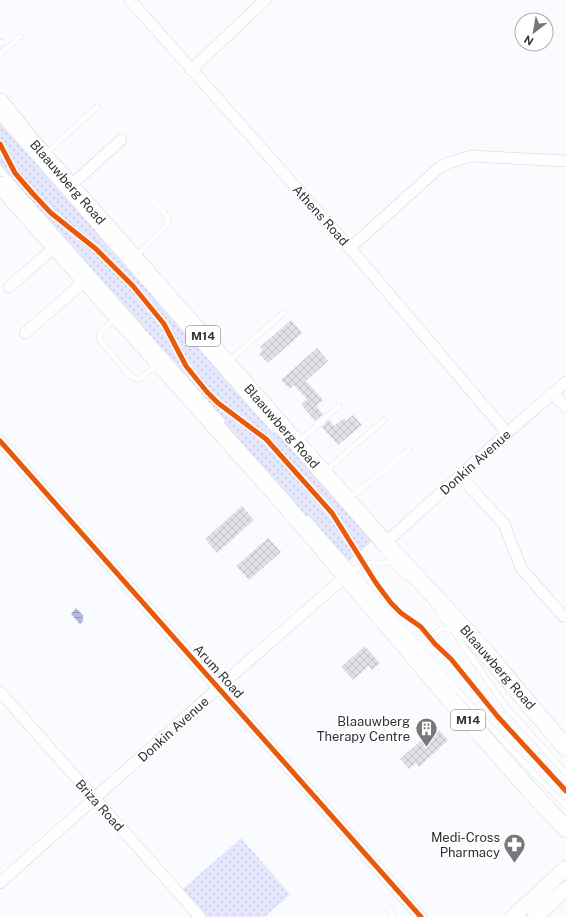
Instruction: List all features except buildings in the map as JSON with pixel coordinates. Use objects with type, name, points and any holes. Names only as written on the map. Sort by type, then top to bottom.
[{"type":"main road","name":"Blaauwberg Road","points":[[0,102],[70,186],[347,500],[382,546],[481,647],[566,748]]},
{"type":"main road","name":"M14","points":[[0,185],[283,502],[350,572],[373,608],[449,698],[566,829]]},
{"type":"street","name":"Athens Road","points":[[130,0],[350,248],[507,433]]},
{"type":"street","points":[[191,70],[266,0]]},
{"type":"street","points":[[70,186],[121,140]]},
{"type":"street","points":[[350,248],[440,167],[448,162],[471,156],[566,161]]},
{"type":"street","points":[[9,287],[56,246]]},
{"type":"street","points":[[26,333],[86,280]]},
{"type":"street","name":"Donkin Avenue","points":[[382,546],[566,382]]},
{"type":"street","points":[[552,394],[566,407]]},
{"type":"street","name":"Arum Road","points":[[0,441],[421,917]]},
{"type":"street","points":[[460,476],[504,524],[521,568],[564,616]]},
{"type":"street","name":"Donkin Avenue","points":[[0,883],[350,572]]},
{"type":"street","name":"Briza Road","points":[[0,692],[200,917]]},
{"type":"street","points":[[513,917],[566,868]]},
{"type":"street","points":[[535,917],[566,889]]},
{"type":"lane","points":[[0,54],[20,37]]},
{"type":"lane","points":[[44,156],[97,107]]},
{"type":"lane","points":[[0,118],[278,434]]},
{"type":"lane","points":[[0,169],[226,426]]},
{"type":"lane","points":[[134,258],[168,224],[166,217],[153,202]]},
{"type":"lane","points":[[226,363],[283,313]]},
{"type":"lane","points":[[117,316],[101,332],[99,339],[130,376],[138,380],[160,364]]},
{"type":"lane","points":[[297,443],[339,406]]},
{"type":"lane","points":[[323,473],[384,420]]},
{"type":"lane","points":[[347,500],[409,450]]},
{"type":"lane","points":[[305,515],[350,572],[495,732],[566,806]]},
{"type":"lane","points":[[382,546],[392,563],[410,576],[452,629],[506,707],[566,773]]},
{"type":"lane","points":[[350,572],[370,563],[392,563]]},
{"type":"lane","points":[[373,608],[421,649]]},
{"type":"lane","points":[[434,608],[452,629]]},
{"type":"lane","points":[[421,649],[430,637],[441,629],[452,629]]},
{"type":"lane","points":[[390,910],[394,917]]},
{"type":"shaded area","points":[[0,122],[47,172],[372,541],[347,563],[0,165]]},
{"type":"shaded area","points":[[241,838],[290,894],[265,917],[207,917],[183,889]]},
{"type":"water","points":[[76,608],[83,615],[83,621],[80,624],[71,614]]},
{"type":"cycle path","points":[[0,144],[15,173],[33,194],[51,213],[96,249],[133,286],[164,324],[186,366],[207,392],[218,403],[266,439],[332,513],[376,583],[391,603],[401,613],[421,627],[435,644],[451,659],[498,717],[566,791]]},
{"type":"cycle path","points":[[0,441],[421,917]]},
{"type":"place","name":"Blaauwberg Therapy Centre","points":[[426,748]]},
{"type":"place","name":"Medi-Cross Pharmacy","points":[[515,864]]}]
